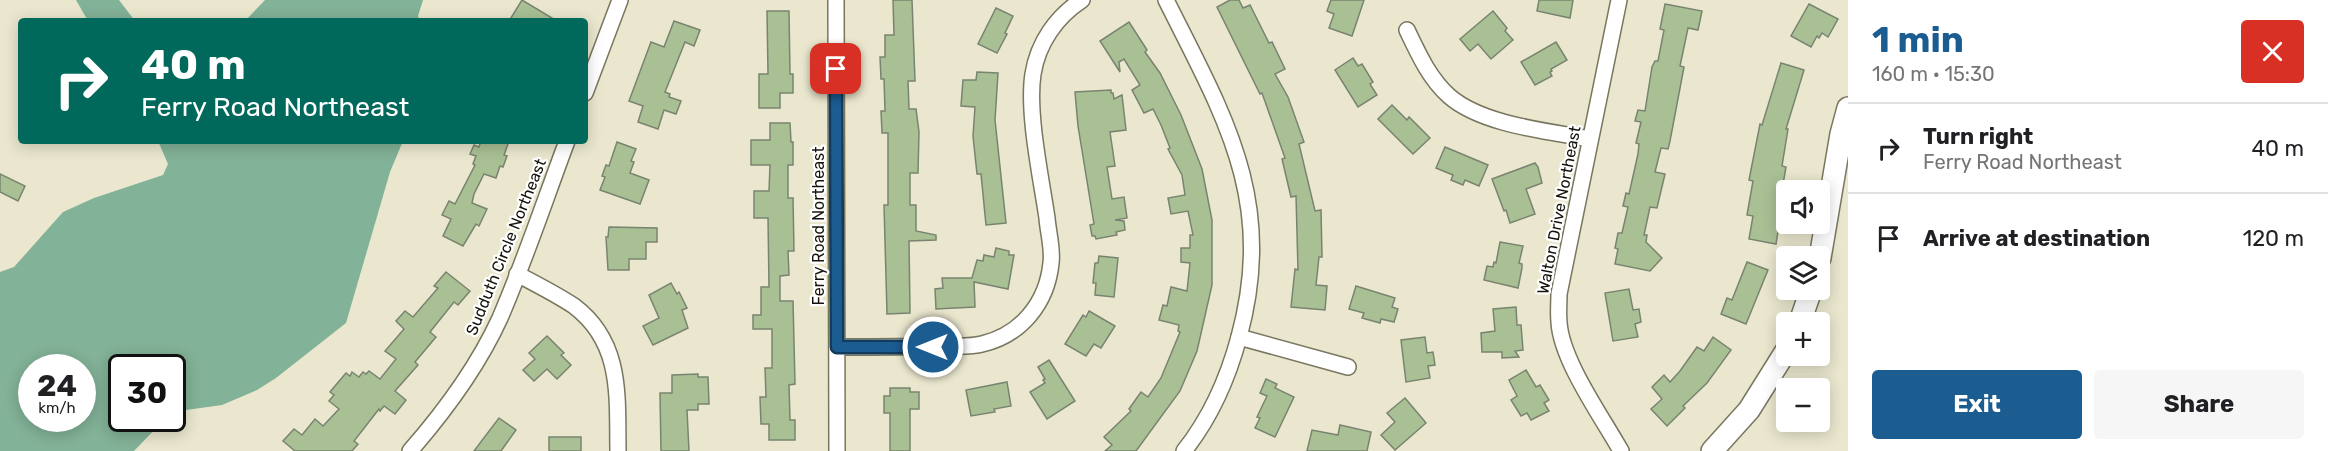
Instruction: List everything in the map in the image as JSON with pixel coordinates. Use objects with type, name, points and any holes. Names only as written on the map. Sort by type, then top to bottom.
[{"type":"street","points":[[588,85],[620,0]]},
{"type":"street","name":"Ferry Road Northeast","points":[[836,0],[837,451]]},
{"type":"street","points":[[837,347],[981,345],[1012,332],[1038,305],[1043,296],[1051,263],[1032,106],[1032,75],[1041,46],[1050,31],[1058,20],[1082,0]]},
{"type":"street","points":[[1166,0],[1229,129],[1247,192],[1251,232],[1252,263],[1248,304],[1230,369],[1213,408],[1184,451]]},
{"type":"street","name":"Walton Drive Northeast","points":[[1619,0],[1559,294],[1559,324],[1566,351],[1575,370],[1621,451]]},
{"type":"street","points":[[1407,30],[1428,71],[1449,96],[1468,109],[1493,119],[1590,139]]},
{"type":"street","points":[[1822,246],[1841,134],[1848,108]]},
{"type":"street","name":"Sudduth Circle Northeast","points":[[410,451],[454,396],[482,352],[499,319],[566,144]]},
{"type":"street","points":[[517,274],[574,307],[600,334],[612,362],[617,386],[618,451]]},
{"type":"street","points":[[1239,337],[1348,367]]},
{"type":"street","points":[[1712,451],[1749,410],[1777,366]]},
{"type":"shaded area","points":[[76,0],[119,0],[133,18],[86,18]]},
{"type":"shaded area","points":[[265,0],[423,0],[419,18],[248,18]]},
{"type":"shaded area","points":[[159,144],[402,144],[390,172],[346,323],[276,378],[257,390],[222,405],[186,410],[186,354],[108,354],[108,432],[152,432],[134,451],[0,451],[0,272],[14,267],[63,212],[94,198],[163,175],[168,164]]},
{"type":"building","points":[[522,0],[552,18],[511,18]]},
{"type":"building","points":[[893,0],[912,0],[915,81],[908,81],[909,109],[916,109],[919,132],[918,173],[910,173],[910,205],[916,205],[916,231],[936,235],[936,240],[909,241],[910,313],[887,314],[884,205],[888,205],[888,133],[882,133],[881,111],[885,111],[884,79],[881,79],[880,57],[885,57],[885,35],[894,35]]},
{"type":"building","points":[[1230,0],[1239,0],[1243,8],[1250,5],[1285,69],[1275,74],[1288,97],[1304,142],[1299,144],[1315,211],[1321,210],[1322,257],[1319,257],[1316,285],[1327,286],[1325,310],[1291,307],[1295,269],[1298,270],[1296,196],[1291,197],[1282,159],[1285,158],[1262,93],[1260,94],[1217,7]]},
{"type":"building","points":[[1331,0],[1364,0],[1352,36],[1329,28],[1334,14],[1327,11]]},
{"type":"building","points":[[1539,0],[1573,0],[1570,18],[1537,11]]},
{"type":"building","points":[[1665,4],[1702,11],[1698,30],[1688,28],[1680,66],[1684,67],[1670,141],[1668,149],[1661,148],[1655,172],[1665,174],[1657,208],[1650,207],[1644,235],[1647,235],[1646,242],[1662,258],[1650,271],[1615,264],[1618,249],[1615,248],[1618,233],[1622,233],[1628,207],[1623,206],[1626,193],[1629,194],[1638,154],[1639,144],[1636,143],[1641,122],[1635,121],[1638,110],[1645,111],[1652,67],[1655,61],[1658,61],[1664,30],[1660,29]]},
{"type":"building","points":[[1809,4],[1838,19],[1828,37],[1822,33],[1819,38],[1817,36],[1811,47],[1791,36]]},
{"type":"building","points":[[996,8],[1013,16],[997,53],[978,44]]},
{"type":"building","points":[[767,11],[789,11],[790,74],[793,74],[793,93],[780,93],[780,108],[759,108],[759,74],[768,74]]},
{"type":"building","points":[[1493,11],[1507,28],[1505,31],[1513,40],[1491,59],[1478,44],[1470,51],[1460,39]]},
{"type":"building","points":[[674,21],[700,30],[694,46],[685,42],[665,92],[670,94],[669,97],[681,101],[676,114],[664,110],[658,129],[638,122],[643,106],[629,101],[651,42],[664,47]]},
{"type":"building","points":[[1129,22],[1147,50],[1145,52],[1160,73],[1181,115],[1202,169],[1212,220],[1212,285],[1197,351],[1180,391],[1136,451],[1105,451],[1112,445],[1104,437],[1131,411],[1129,409],[1141,392],[1148,397],[1161,378],[1180,332],[1178,331],[1179,325],[1159,320],[1163,305],[1167,306],[1171,287],[1187,291],[1190,263],[1181,262],[1181,248],[1190,248],[1190,235],[1193,235],[1188,211],[1171,214],[1168,198],[1185,195],[1182,175],[1168,149],[1170,148],[1161,125],[1153,109],[1144,113],[1132,90],[1140,85],[1124,59],[1119,62],[1120,72],[1100,41]]},
{"type":"building","points":[[1556,42],[1567,60],[1551,69],[1552,76],[1535,85],[1521,62]]},
{"type":"building","points":[[1353,58],[1358,66],[1362,64],[1373,82],[1370,84],[1377,95],[1358,107],[1335,70]]},
{"type":"building","points":[[1781,63],[1804,70],[1786,129],[1788,129],[1782,166],[1786,167],[1784,180],[1776,180],[1776,244],[1749,239],[1753,216],[1747,215],[1753,181],[1749,180],[1760,124],[1762,125]]},
{"type":"building","points":[[977,72],[998,73],[995,120],[1006,223],[986,225],[981,174],[977,174],[973,136],[975,107],[961,106],[963,80],[976,80]]},
{"type":"building","points":[[1111,90],[1114,99],[1122,95],[1126,130],[1110,132],[1115,166],[1107,167],[1112,199],[1124,197],[1127,218],[1115,220],[1124,221],[1125,230],[1116,232],[1117,235],[1096,239],[1092,236],[1090,225],[1094,224],[1078,126],[1075,92]]},
{"type":"building","points":[[1392,105],[1407,120],[1409,117],[1430,138],[1413,154],[1378,119]]},
{"type":"building","points":[[770,123],[790,123],[791,142],[793,142],[793,165],[788,165],[788,198],[793,198],[794,251],[788,251],[789,275],[780,276],[780,301],[793,301],[795,384],[789,385],[790,420],[795,420],[795,440],[769,440],[769,424],[761,424],[760,397],[766,397],[765,368],[772,368],[772,329],[753,329],[753,315],[761,315],[761,287],[769,287],[768,218],[754,218],[754,191],[769,191],[770,165],[751,165],[751,140],[770,140]]},
{"type":"building","points":[[617,142],[636,149],[631,161],[634,162],[630,173],[649,180],[640,204],[600,190],[605,177],[602,176],[606,165],[609,166]]},
{"type":"building","points":[[480,144],[508,144],[504,155],[507,156],[496,178],[484,174],[474,194],[472,203],[487,209],[479,226],[476,224],[463,246],[443,236],[451,219],[442,215],[449,201],[455,204],[475,165],[473,164],[476,156],[470,154],[474,145],[479,147]]},
{"type":"building","points":[[1445,147],[1488,165],[1479,186],[1465,180],[1463,185],[1451,180],[1453,175],[1436,168]]},
{"type":"building","points":[[1535,163],[1542,183],[1526,189],[1535,214],[1510,223],[1492,179]]},
{"type":"building","points":[[0,174],[25,186],[18,201],[0,192]]},
{"type":"building","points":[[609,227],[657,228],[657,242],[646,242],[646,259],[629,259],[629,270],[608,270],[606,237],[608,237]]},
{"type":"building","points":[[1500,242],[1523,246],[1519,263],[1522,264],[1522,268],[1518,288],[1484,280],[1487,266],[1493,267],[1494,262],[1496,263]]},
{"type":"building","points":[[996,248],[1009,251],[1009,255],[1014,255],[1008,289],[974,282],[975,307],[936,309],[935,289],[943,288],[942,278],[972,278],[977,260],[983,261],[984,255],[994,257]]},
{"type":"building","points":[[1099,256],[1118,258],[1114,297],[1095,295],[1096,283],[1093,283],[1095,263],[1098,263]]},
{"type":"building","points":[[1747,262],[1768,270],[1746,324],[1721,314],[1727,298],[1732,300]]},
{"type":"building","points":[[446,272],[470,291],[458,305],[454,302],[430,332],[436,337],[415,362],[418,365],[395,391],[406,400],[395,414],[384,406],[380,411],[379,409],[354,441],[358,444],[352,451],[295,451],[283,441],[294,429],[302,435],[315,419],[323,426],[339,409],[329,401],[334,395],[330,392],[346,373],[350,376],[352,372],[359,377],[363,372],[366,374],[369,371],[380,379],[396,359],[385,351],[404,329],[396,321],[405,311],[413,317],[438,288],[434,286]]},
{"type":"building","points":[[671,283],[677,294],[679,292],[687,308],[682,310],[688,328],[653,345],[643,326],[659,318],[649,295]]},
{"type":"building","points":[[1356,286],[1395,298],[1392,307],[1398,309],[1394,322],[1381,319],[1380,323],[1362,318],[1364,313],[1349,309]]},
{"type":"building","points":[[1629,289],[1633,310],[1639,309],[1641,322],[1635,324],[1638,337],[1613,341],[1605,293]]},
{"type":"building","points":[[1516,307],[1517,325],[1521,325],[1523,350],[1515,351],[1519,357],[1502,358],[1502,352],[1482,352],[1481,333],[1495,331],[1493,309]]},
{"type":"building","points":[[1089,311],[1115,326],[1101,348],[1094,344],[1086,356],[1065,344],[1083,315],[1086,317]]},
{"type":"building","points":[[547,336],[564,353],[561,355],[571,365],[557,379],[547,369],[534,381],[523,370],[535,359],[529,353]]},
{"type":"building","points":[[1425,337],[1427,353],[1433,352],[1435,365],[1428,366],[1430,378],[1406,382],[1401,340]]},
{"type":"building","points":[[1713,337],[1731,350],[1707,383],[1683,406],[1685,408],[1667,426],[1651,409],[1662,399],[1652,387],[1664,375],[1670,382],[1697,347],[1704,351]]},
{"type":"building","points":[[1049,360],[1075,401],[1047,419],[1030,392],[1045,383],[1038,367]]},
{"type":"building","points":[[1526,370],[1536,387],[1540,385],[1549,400],[1544,403],[1549,411],[1531,420],[1527,413],[1521,416],[1511,400],[1517,396],[1509,380]]},
{"type":"building","points":[[698,374],[698,377],[708,377],[709,404],[698,404],[698,410],[687,410],[689,451],[661,451],[660,393],[672,393],[672,375]]},
{"type":"building","points":[[1266,379],[1277,384],[1275,388],[1294,397],[1275,437],[1255,428],[1260,418],[1257,417],[1267,396],[1260,393]]},
{"type":"building","points":[[1007,382],[1011,406],[994,409],[995,412],[971,416],[966,390]]},
{"type":"building","points":[[890,388],[910,388],[910,392],[919,392],[919,409],[910,409],[910,451],[890,451],[890,413],[884,413],[884,396],[890,396]]},
{"type":"building","points":[[1405,398],[1426,423],[1395,450],[1381,435],[1395,422],[1387,413]]},
{"type":"building","points":[[499,418],[516,430],[501,451],[474,451]]},
{"type":"building","points":[[1340,425],[1371,432],[1367,451],[1307,451],[1312,430],[1338,435]]},
{"type":"building","points":[[549,437],[581,437],[581,451],[549,451]]},
{"type":"route","points":[[836,69],[837,347],[933,347]]}]
